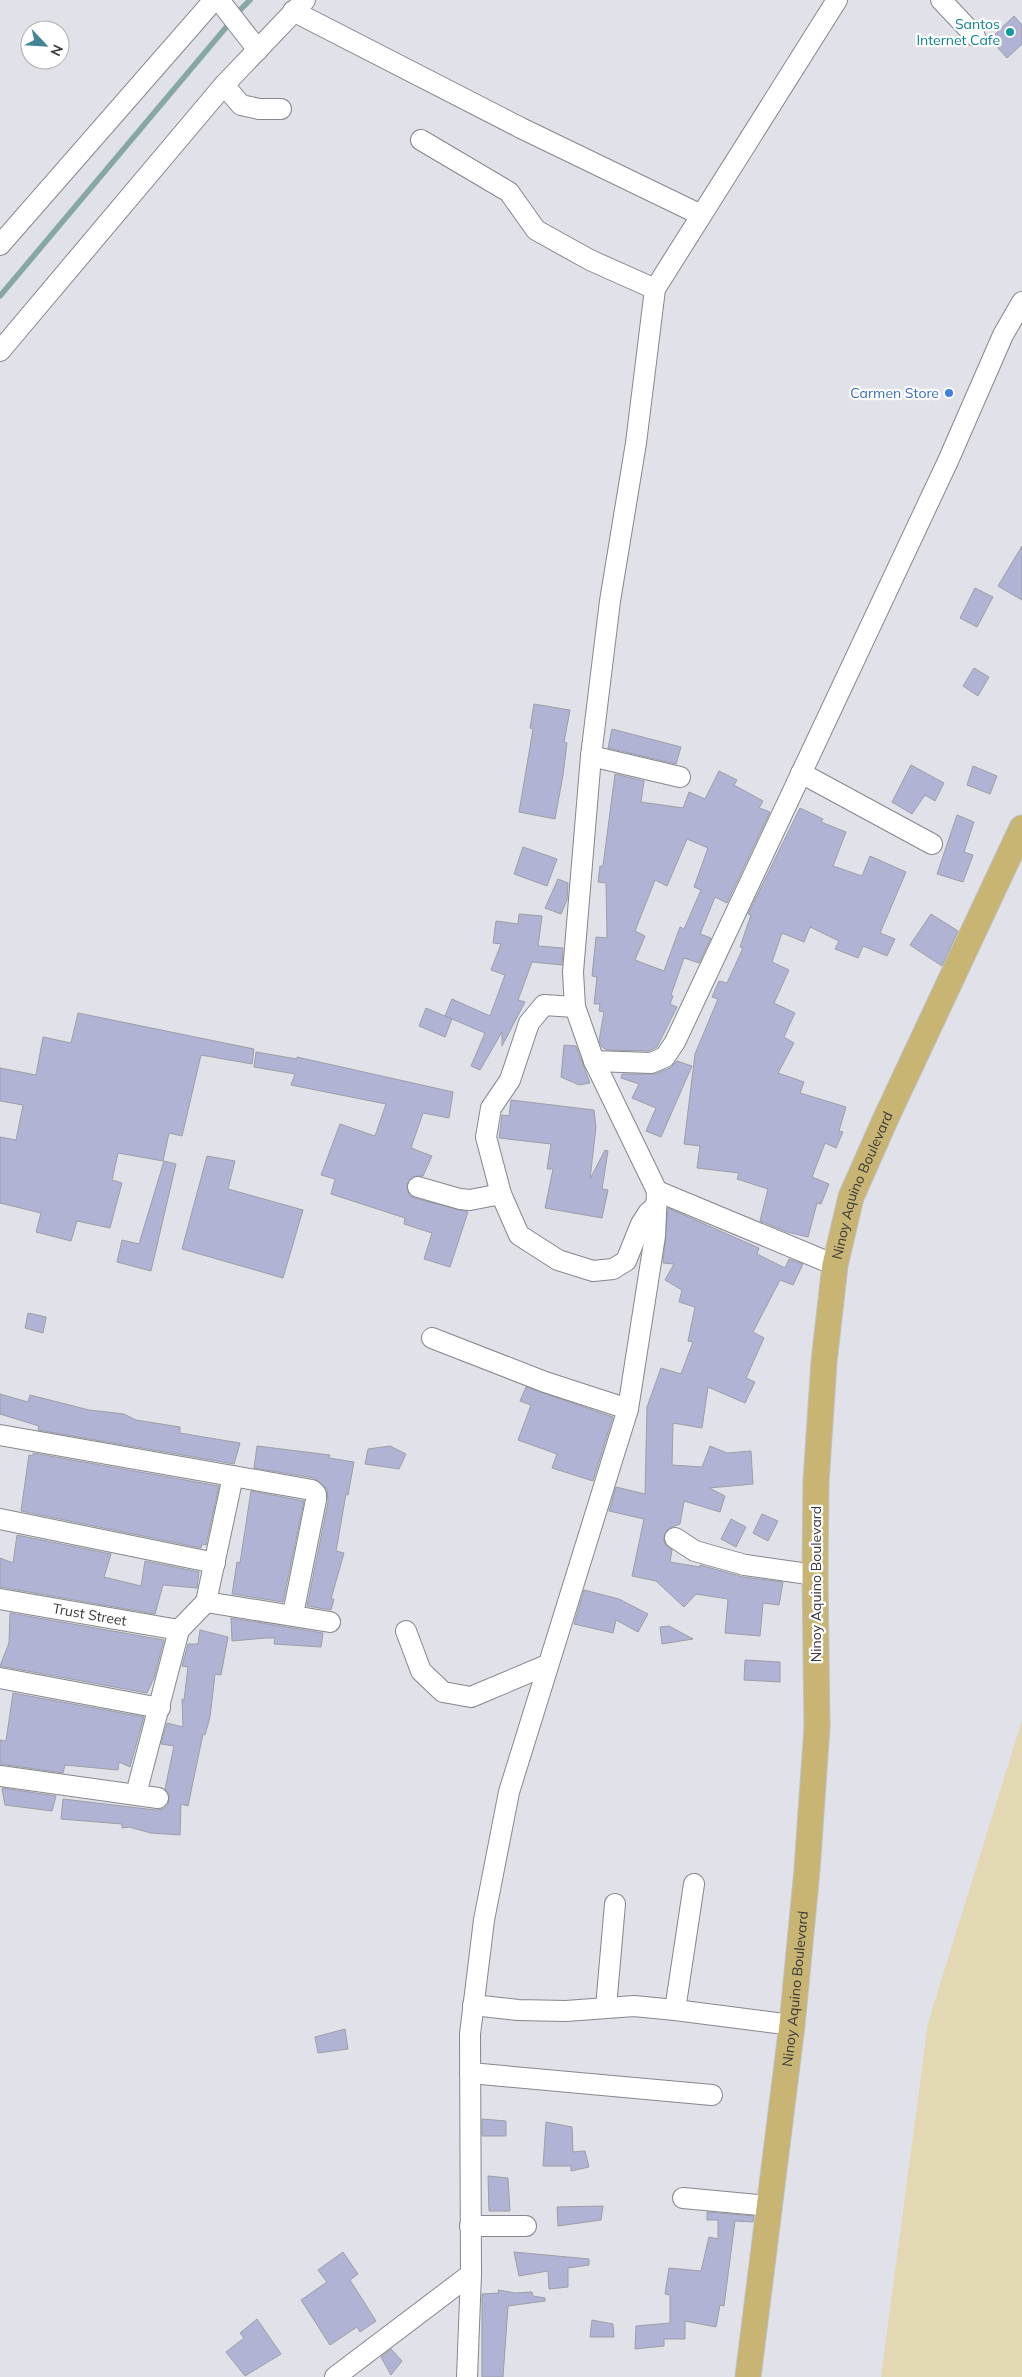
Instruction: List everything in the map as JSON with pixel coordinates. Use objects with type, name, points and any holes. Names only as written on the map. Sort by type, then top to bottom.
[{"type":"main road","name":"Ninoy Aquino Boulevard","points":[[748,2377],[792,2025],[807,1870],[817,1727],[816,1482],[822,1390],[835,1265],[851,1197],[1022,828]]},
{"type":"street","points":[[0,245],[214,0]]},
{"type":"street","points":[[219,0],[258,50]]},
{"type":"street","points":[[467,2377],[471,2274],[470,2034],[484,1920],[509,1792],[628,1410],[655,1236],[657,1198],[594,1061],[574,1007],[573,972],[591,756],[610,601],[636,444],[655,289],[837,0]]},
{"type":"street","points":[[941,0],[975,36]]},
{"type":"street","points":[[0,351],[224,85],[299,6],[521,128],[701,215]]},
{"type":"street","points":[[224,85],[242,105],[259,109],[281,109]]},
{"type":"street","points":[[421,140],[509,192],[536,230],[590,260],[655,289]]},
{"type":"street","points":[[594,1061],[651,1062],[665,1057],[679,1033],[948,461],[1003,335],[1022,302]]},
{"type":"street","points":[[591,756],[680,777]]},
{"type":"street","points":[[801,773],[932,844]]},
{"type":"street","points":[[574,1007],[544,1005],[529,1023],[510,1080],[491,1108],[486,1137],[502,1194],[519,1235],[558,1260],[593,1271],[612,1270],[626,1261],[641,1224],[657,1198]]},
{"type":"street","points":[[418,1187],[470,1200],[502,1194]]},
{"type":"street","points":[[657,1198],[835,1265]]},
{"type":"street","points":[[432,1338],[545,1382],[628,1410]]},
{"type":"street","points":[[0,1435],[312,1490],[316,1494],[293,1614]]},
{"type":"street","points":[[136,1794],[179,1630],[206,1602],[233,1476]]},
{"type":"street","points":[[0,1519],[215,1563]]},
{"type":"street","points":[[675,1538],[694,1552],[745,1564],[815,1574]]},
{"type":"street","name":"Trust Street","points":[[0,1599],[179,1630]]},
{"type":"street","points":[[206,1602],[293,1614],[330,1622]]},
{"type":"street","points":[[406,1632],[421,1671],[443,1692],[471,1697],[547,1665]]},
{"type":"street","points":[[0,1678],[160,1708]]},
{"type":"street","points":[[0,1776],[158,1798]]},
{"type":"street","points":[[675,2010],[694,1884]]},
{"type":"street","points":[[606,2007],[615,1904]]},
{"type":"street","points":[[474,2005],[518,2010],[566,2011],[634,2006],[792,2025]]},
{"type":"street","points":[[470,2073],[712,2095]]},
{"type":"street","points":[[683,2198],[769,2206]]},
{"type":"street","points":[[470,2226],[526,2226]]},
{"type":"street","points":[[335,2377],[471,2274]]},
{"type":"sand","points":[[1022,1720],[1022,2377],[881,2377],[928,2023]]},
{"type":"building","name":"Santos Internet Cafe","points":[[1014,16],[1022,25],[1022,44],[1007,58],[990,39]]},
{"type":"building","points":[[1022,546],[1022,600],[998,586]]},
{"type":"building","points":[[975,588],[993,597],[977,627],[960,618]]},
{"type":"building","points":[[974,668],[989,677],[978,696],[963,686]]},
{"type":"building","points":[[534,704],[570,710],[564,742],[567,743],[563,775],[555,819],[519,812],[533,729],[530,728]]},
{"type":"building","points":[[612,729],[681,747],[676,764],[608,748]]},
{"type":"building","points":[[911,765],[944,783],[935,801],[925,795],[912,814],[892,802]]},
{"type":"building","points":[[973,766],[997,776],[990,794],[967,785]]},
{"type":"building","points":[[719,771],[737,780],[734,785],[763,801],[759,808],[770,812],[727,903],[715,897],[700,934],[711,938],[699,963],[684,958],[671,995],[673,996],[670,1004],[677,1007],[657,1047],[649,1051],[607,1050],[602,1047],[599,1041],[604,1012],[599,1011],[600,1004],[594,1004],[597,977],[592,976],[596,937],[607,938],[606,883],[598,882],[600,866],[603,866],[615,774],[644,781],[641,802],[683,808],[689,792],[705,799]],"holes":[[[687,839],[708,848],[694,887],[701,890],[684,929],[680,927],[664,971],[635,960],[645,936],[635,931],[655,880],[667,886]]]},
{"type":"building","points":[[800,808],[823,819],[821,822],[846,832],[833,866],[862,876],[870,856],[906,872],[880,933],[895,939],[887,956],[863,946],[858,958],[835,949],[839,941],[810,927],[804,942],[782,933],[772,962],[789,970],[774,1003],[795,1013],[784,1037],[794,1043],[778,1073],[804,1082],[800,1093],[846,1107],[839,1131],[843,1132],[836,1148],[825,1143],[812,1177],[829,1184],[821,1204],[817,1203],[808,1237],[787,1232],[760,1221],[768,1189],[737,1179],[739,1173],[697,1168],[700,1146],[684,1144],[695,1054],[718,999],[712,997],[719,981],[727,983],[743,948],[740,947],[751,915],[748,914]]},
{"type":"building","points":[[957,815],[974,822],[964,852],[973,855],[963,882],[937,874]]},
{"type":"building","points":[[523,847],[557,859],[547,886],[514,874]]},
{"type":"building","points":[[558,879],[568,883],[567,900],[561,914],[545,908]]},
{"type":"building","points":[[519,914],[542,916],[538,946],[563,948],[562,965],[532,962],[518,1000],[525,1002],[502,1046],[502,1032],[480,1070],[471,1066],[485,1033],[445,1016],[452,999],[490,1016],[505,975],[491,970],[501,944],[493,943],[496,921],[518,924]]},
{"type":"building","points":[[931,914],[958,931],[942,966],[910,945]]},
{"type":"building","points":[[426,1008],[452,1019],[445,1037],[419,1026]]},
{"type":"building","points":[[78,1013],[254,1049],[252,1064],[201,1055],[182,1136],[169,1133],[163,1161],[118,1153],[112,1180],[122,1183],[110,1228],[77,1221],[71,1241],[36,1232],[41,1213],[0,1203],[0,1137],[16,1140],[23,1105],[0,1101],[0,1068],[36,1075],[43,1037],[71,1043]]},
{"type":"building","points":[[564,1045],[576,1046],[590,1083],[579,1085],[561,1077]]},
{"type":"building","points":[[256,1052],[297,1059],[297,1057],[453,1092],[449,1118],[423,1113],[411,1148],[432,1156],[423,1176],[415,1176],[407,1184],[409,1195],[414,1198],[468,1212],[450,1267],[424,1259],[432,1233],[404,1224],[405,1218],[331,1194],[335,1179],[321,1175],[340,1124],[375,1136],[386,1104],[291,1085],[295,1074],[254,1067]]},
{"type":"building","points":[[677,1061],[692,1066],[661,1137],[646,1131],[656,1108],[632,1098],[639,1084],[621,1078],[622,1074],[655,1074],[670,1068]]},
{"type":"building","points":[[511,1100],[594,1110],[596,1127],[590,1179],[605,1150],[608,1151],[602,1189],[608,1190],[602,1218],[545,1208],[553,1169],[547,1169],[551,1144],[499,1138],[502,1115],[509,1116]]},
{"type":"building","points":[[207,1156],[235,1161],[228,1189],[303,1210],[283,1278],[182,1249]]},
{"type":"building","points":[[164,1161],[176,1164],[151,1271],[117,1262],[122,1240],[139,1244]]},
{"type":"building","points":[[668,1208],[759,1248],[757,1254],[785,1268],[789,1259],[803,1264],[793,1285],[780,1280],[753,1332],[764,1338],[746,1378],[755,1382],[745,1403],[708,1387],[702,1428],[673,1423],[672,1465],[702,1467],[710,1446],[727,1453],[751,1451],[753,1484],[709,1488],[725,1496],[720,1512],[684,1501],[680,1524],[669,1528],[663,1538],[665,1544],[672,1550],[670,1562],[700,1567],[700,1565],[743,1577],[783,1582],[779,1605],[763,1603],[760,1636],[725,1633],[728,1599],[696,1594],[684,1607],[656,1581],[632,1576],[644,1519],[609,1511],[616,1487],[645,1494],[647,1407],[661,1368],[681,1374],[693,1342],[688,1341],[695,1307],[679,1302],[682,1290],[665,1280],[674,1264],[663,1263]]},
{"type":"building","points":[[28,1313],[46,1317],[43,1333],[25,1328]]},
{"type":"building","points":[[526,1387],[613,1417],[593,1481],[552,1468],[557,1454],[518,1440],[531,1405],[520,1401]]},
{"type":"building","points":[[0,1394],[28,1402],[30,1395],[89,1410],[124,1414],[136,1420],[180,1427],[180,1433],[240,1443],[234,1464],[38,1430],[39,1426],[0,1414]]},
{"type":"building","points":[[257,1446],[330,1455],[329,1458],[354,1462],[336,1551],[344,1553],[331,1599],[334,1599],[331,1610],[307,1606],[328,1502],[327,1489],[314,1478],[254,1468]]},
{"type":"building","points":[[390,1446],[406,1454],[399,1469],[365,1464],[368,1449]]},
{"type":"building","points":[[33,1453],[219,1486],[206,1545],[202,1544],[201,1548],[21,1511],[29,1455],[33,1456]]},
{"type":"building","points":[[251,1491],[304,1501],[283,1602],[232,1594],[237,1562],[240,1563]]},
{"type":"building","points":[[762,1514],[778,1521],[768,1541],[753,1533]]},
{"type":"building","points":[[731,1519],[746,1527],[736,1547],[721,1539]]},
{"type":"building","points":[[17,1535],[111,1554],[104,1577],[141,1586],[145,1561],[199,1572],[197,1588],[163,1585],[155,1614],[0,1587],[0,1558],[13,1563]]},
{"type":"building","points":[[584,1590],[619,1599],[648,1614],[638,1632],[616,1620],[613,1633],[574,1624]]},
{"type":"building","points":[[10,1613],[164,1640],[154,1678],[147,1693],[0,1666],[9,1643]]},
{"type":"building","points":[[231,1618],[323,1633],[321,1647],[274,1644],[275,1638],[232,1641]]},
{"type":"building","points":[[669,1626],[693,1639],[662,1644],[660,1627]]},
{"type":"building","points":[[200,1630],[228,1637],[221,1675],[215,1674],[210,1717],[205,1735],[203,1734],[188,1806],[181,1804],[180,1835],[151,1833],[129,1827],[122,1828],[122,1824],[61,1819],[63,1799],[156,1810],[163,1809],[168,1805],[169,1794],[165,1789],[174,1746],[161,1744],[167,1723],[183,1727],[182,1699],[184,1700],[188,1667],[182,1666],[188,1644],[198,1644]]},
{"type":"building","points":[[745,1660],[780,1662],[780,1682],[744,1680]]},
{"type":"building","points":[[13,1693],[144,1717],[130,1767],[119,1762],[118,1770],[65,1765],[63,1773],[0,1764],[0,1740],[6,1741]]},
{"type":"building","points":[[2,1788],[56,1796],[52,1811],[5,1805]]},
{"type":"building","points":[[345,2029],[348,2049],[318,2053],[315,2037]]},
{"type":"building","points":[[482,2119],[506,2121],[506,2136],[482,2136]]},
{"type":"building","points":[[546,2122],[572,2127],[573,2152],[585,2151],[589,2167],[571,2171],[571,2166],[543,2166]]},
{"type":"building","points":[[488,2176],[508,2178],[510,2211],[489,2211]]},
{"type":"building","points":[[603,2206],[601,2220],[558,2226],[557,2207]]},
{"type":"building","points":[[707,2212],[754,2216],[753,2222],[735,2221],[724,2306],[720,2305],[716,2327],[685,2321],[685,2339],[664,2339],[664,2346],[635,2349],[636,2326],[670,2323],[670,2295],[665,2294],[669,2268],[701,2271],[709,2237],[718,2239],[718,2220],[707,2220]]},
{"type":"building","points":[[343,2252],[358,2274],[350,2280],[376,2321],[360,2332],[357,2327],[330,2345],[301,2300],[327,2282],[318,2270]]},
{"type":"building","points":[[514,2252],[589,2259],[589,2265],[568,2268],[568,2287],[549,2289],[548,2271],[519,2276]]},
{"type":"building","points":[[498,2290],[515,2293],[532,2292],[533,2296],[545,2298],[545,2301],[508,2306],[503,2377],[482,2377],[482,2294],[499,2293]]},
{"type":"building","points":[[257,2319],[281,2354],[245,2376],[226,2352],[244,2338],[240,2333]]},
{"type":"building","points":[[592,2320],[613,2324],[614,2337],[590,2337]]},
{"type":"building","points":[[391,2349],[402,2361],[391,2375],[381,2357]]},
{"type":"waterway","points":[[241,9],[250,0]]},
{"type":"waterway","points":[[0,296],[228,25]]},
{"type":"place","name":"Santos Internet Cafe","points":[[1010,32]]},
{"type":"place","name":"Carmen Store","points":[[949,393]]}]
